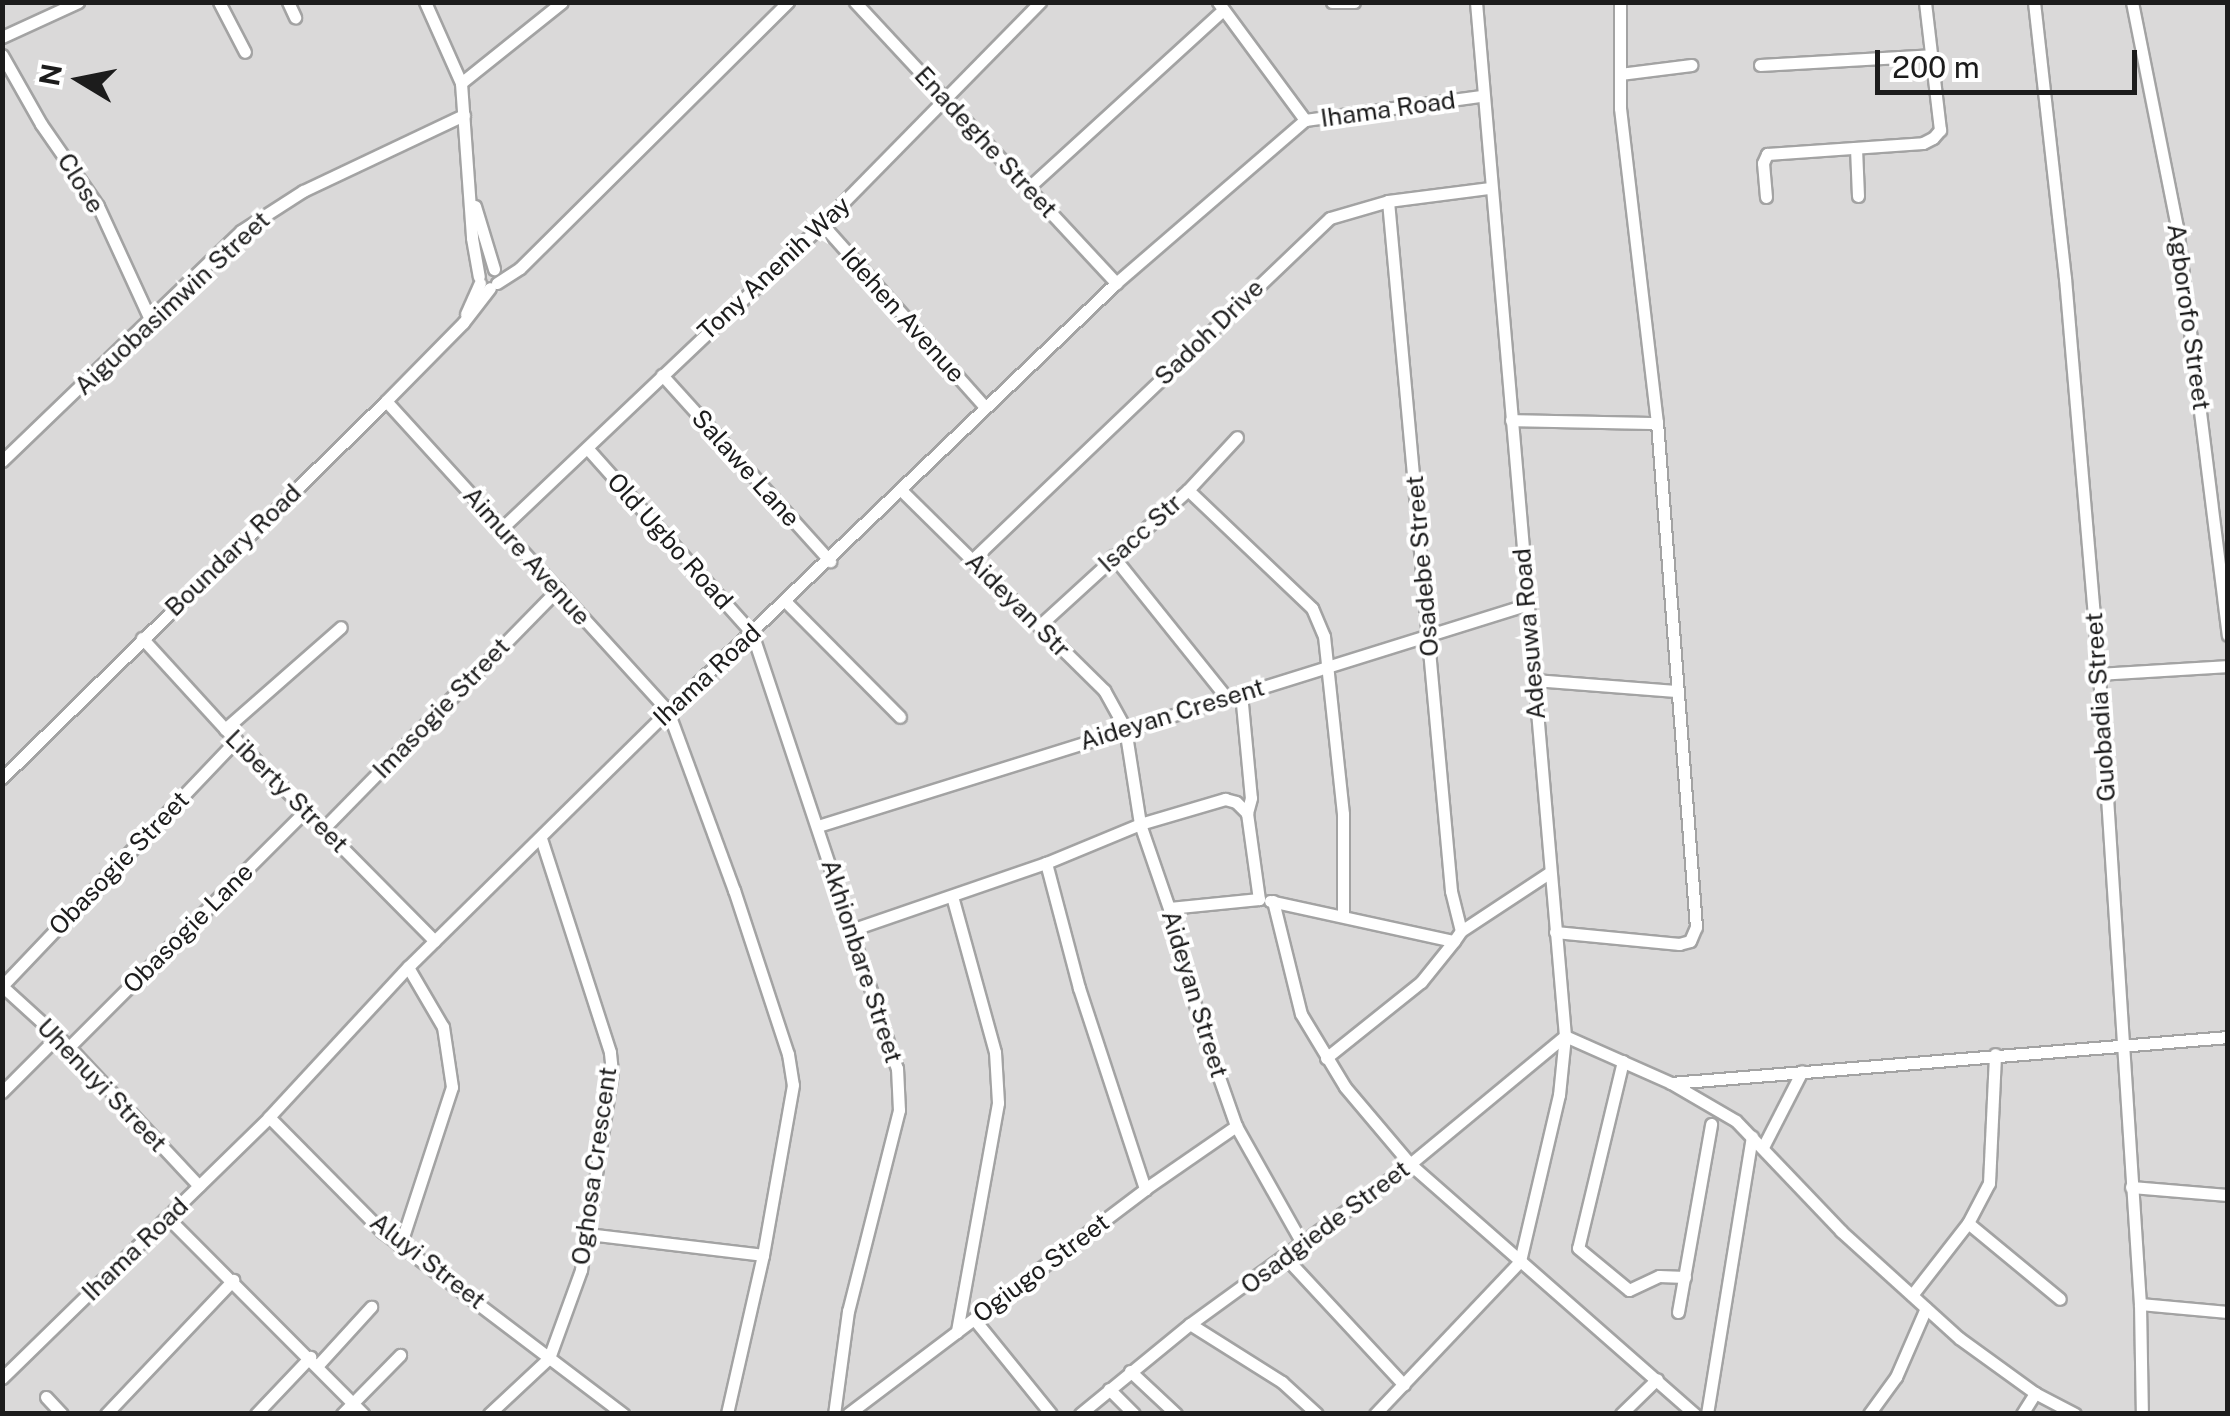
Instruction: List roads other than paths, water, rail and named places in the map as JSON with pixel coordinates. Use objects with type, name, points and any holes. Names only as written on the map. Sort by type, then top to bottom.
[{"type":"street","points":[[2,37],[78,2]]},
{"type":"street","points":[[219,2],[246,52]]},
{"type":"street","points":[[288,2],[296,17]]},
{"type":"street","points":[[425,2],[461,84],[472,238],[489,279]]},
{"type":"street","points":[[461,84],[562,2]]},
{"type":"street","name":"Boundary Road","points":[[2,778],[463,323],[489,279],[520,268],[788,2]]},
{"type":"street","name":"Enadeghe Street","points":[[855,2],[1116,283]]},
{"type":"street","name":"Tony Anenih Way","points":[[502,528],[822,224],[1040,2]]},
{"type":"street","points":[[1332,2],[1354,2]]},
{"type":"street","name":"Adesuwa Road","points":[[1476,2],[1481,96],[1565,1036],[1559,1095],[1520,1261]]},
{"type":"street","points":[[1555,932],[1680,944],[1694,935],[1657,423],[1626,165],[1620,2]]},
{"type":"street","points":[[1766,197],[1767,154],[1934,138],[1940,130],[1924,2]]},
{"type":"street","name":"Guobadia Street","points":[[2034,2],[2065,278],[2099,674],[2140,1304],[2142,1414]]},
{"type":"street","name":"Agborofo Street","points":[[2132,2],[2177,227],[2228,635]]},
{"type":"street","points":[[1028,188],[1220,6],[1305,120]]},
{"type":"street","points":[[1760,65],[1931,54]]},
{"type":"street","name":"Close","points":[[2,55],[41,124],[98,206],[149,317]]},
{"type":"street","points":[[1620,74],[1691,65]]},
{"type":"street","name":"Ihama Road","points":[[2,1378],[269,1117],[435,940],[668,711],[902,491],[984,406],[1116,283],[1305,120],[1481,96]]},
{"type":"street","name":"Aiguobasimwin Street","points":[[2,461],[149,317],[270,210],[464,115]]},
{"type":"street","points":[[1856,148],[1858,196]]},
{"type":"street","name":"Sadoh Drive","points":[[972,560],[1330,218],[1388,200],[1490,188]]},
{"type":"street","name":"Osadebe Street","points":[[1388,200],[1457,936]]},
{"type":"street","name":"Idehen Avenue","points":[[822,224],[984,406]]},
{"type":"street","name":"Salawe Lane","points":[[662,375],[830,561]]},
{"type":"street","name":"Aimure Avenue","points":[[386,401],[668,711]]},
{"type":"street","points":[[1511,420],[1657,423]]},
{"type":"street","name":"Isacc Str","points":[[1040,625],[1188,490],[1237,437]]},
{"type":"street","name":"Old Ugbo Road","points":[[588,449],[752,633]]},
{"type":"street","points":[[1188,490],[1312,608],[1324,636],[1343,814],[1342,913]]},
{"type":"street","name":"Aideyan Str","points":[[902,491],[1104,690],[1125,728]]},
{"type":"street","points":[[1113,556],[1226,697]]},
{"type":"street","name":"Imasogie Street","points":[[325,827],[558,589]]},
{"type":"street","points":[[785,601],[900,717]]},
{"type":"street","name":"Aideyan Cresent","points":[[818,826],[1526,605]]},
{"type":"street","points":[[225,730],[340,627]]},
{"type":"street","name":"Akhionbare Street","points":[[752,633],[897,1068],[900,1098],[848,1310],[834,1414]]},
{"type":"street","name":"Liberty Street","points":[[142,638],[225,730],[435,940]]},
{"type":"street","points":[[2099,674],[2228,666]]},
{"type":"street","points":[[1532,680],[1676,691]]},
{"type":"street","points":[[1241,693],[1251,798],[1246,813],[1259,899]]},
{"type":"street","points":[[668,711],[734,890],[792,1070],[788,1132],[728,1414]]},
{"type":"street","name":"Aideyan Street","points":[[1125,728],[1140,824],[1169,908],[1200,1023],[1236,1126],[1303,1246]]},
{"type":"street","name":"Obasogie Street","points":[[2,986],[236,740]]},
{"type":"street","points":[[854,930],[1046,863],[1140,824],[1225,799],[1246,813]]},
{"type":"street","name":"Obasogie Lane","points":[[69,1047],[308,810]]},
{"type":"street","name":"Oghosa Crescent","points":[[489,1414],[550,1358],[588,1234],[612,1064],[541,838]]},
{"type":"street","points":[[1046,863],[1079,988],[1145,1189]]},
{"type":"street","points":[[1326,1058],[1421,982],[1457,936],[1550,873]]},
{"type":"street","points":[[952,896],[995,1052],[998,1103],[957,1332]]},
{"type":"street","points":[[1169,908],[1259,899],[1457,936]]},
{"type":"street","points":[[1273,901],[1301,1014],[1326,1058],[1410,1164],[1695,1414]]},
{"type":"street","points":[[400,1246],[452,1087],[443,1027],[436,1008],[408,968]]},
{"type":"street","name":"Uhenuyi Street","points":[[2,986],[69,1047],[199,1186]]},
{"type":"street","points":[[2,1092],[58,1036]]},
{"type":"street","points":[[1565,1036],[1720,1109],[1763,1147],[1840,1230],[1926,1308],[1997,1368],[2074,1414]]},
{"type":"street","name":"Osadgiede Street","points":[[1080,1414],[1190,1324],[1303,1246],[1410,1164],[1565,1036]]},
{"type":"street","points":[[1671,1084],[2228,1037]]},
{"type":"street","points":[[1912,1295],[1968,1223],[1992,1173],[1995,1054]]},
{"type":"street","points":[[1624,1061],[1578,1248],[1630,1290],[1659,1276],[1685,1277]]},
{"type":"street","points":[[1763,1147],[1802,1070]]},
{"type":"street","name":"Aluyi Street","points":[[269,1117],[400,1246],[623,1414]]},
{"type":"street","points":[[1678,1312],[1712,1124]]},
{"type":"street","name":"Ogiugo Street","points":[[848,1414],[1145,1189],[1236,1126]]},
{"type":"street","points":[[1706,1414],[1752,1136]]},
{"type":"street","points":[[2131,1187],[2228,1196]]},
{"type":"street","points":[[167,1217],[358,1408]]},
{"type":"street","points":[[1968,1223],[2060,1299]]},
{"type":"street","points":[[588,1234],[764,1255]]},
{"type":"street","points":[[1286,1258],[1404,1385]]},
{"type":"street","points":[[1375,1414],[1520,1261]]},
{"type":"street","points":[[106,1414],[233,1280]]},
{"type":"street","points":[[2140,1304],[2228,1312]]},
{"type":"street","points":[[256,1414],[371,1307]]},
{"type":"street","points":[[1869,1414],[1896,1377],[1926,1308]]},
{"type":"street","points":[[974,1319],[1051,1414]]},
{"type":"street","points":[[1190,1324],[1282,1382],[1317,1414]]},
{"type":"street","points":[[342,1414],[358,1408],[400,1355]]},
{"type":"street","points":[[1130,1371],[1176,1414]]},
{"type":"street","points":[[1621,1414],[1657,1379]]},
{"type":"street","points":[[1110,1389],[1134,1414]]},
{"type":"street","points":[[2022,1414],[2035,1394]]},
{"type":"street","points":[[46,1396],[62,1414]]}]
